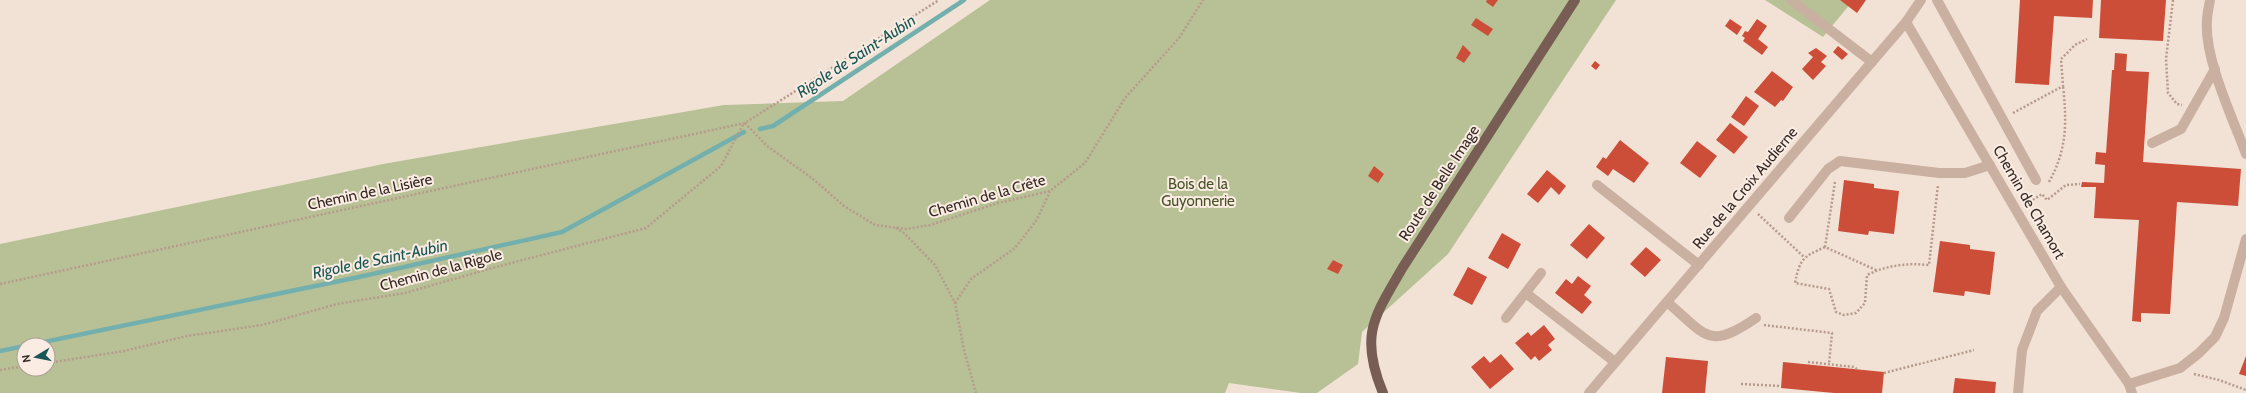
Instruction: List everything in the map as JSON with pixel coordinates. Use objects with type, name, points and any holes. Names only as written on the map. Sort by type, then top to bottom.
[{"type":"main road","name":"Route de Belle Image","points":[[1383,393],[1373,367],[1371,354],[1373,323],[1378,310],[1403,267],[1575,0]]},
{"type":"street","points":[[1791,0],[1872,62]]},
{"type":"street","name":"Rue de la Croix Audierne","points":[[1589,393],[1906,22],[1920,0]]},
{"type":"street","points":[[1936,0],[2036,180]]},
{"type":"street","points":[[2210,0],[2207,23],[2215,70],[2246,154]]},
{"type":"street","name":"Chemin de Chamort","points":[[1906,22],[2061,287],[2130,388]]},
{"type":"street","points":[[2152,143],[2181,129],[2215,70]]},
{"type":"street","points":[[1789,218],[1828,169],[1840,161],[1939,173],[1965,172],[1990,165]]},
{"type":"street","points":[[1597,185],[1699,265]]},
{"type":"street","points":[[2130,388],[2180,368],[2199,353],[2215,337],[2224,318],[2246,239]]},
{"type":"street","points":[[1506,318],[1527,294],[1542,273]]},
{"type":"street","points":[[2018,393],[2022,350],[2037,311],[2061,287]]},
{"type":"street","points":[[1527,294],[1615,362]]},
{"type":"street","points":[[1667,302],[1707,336],[1722,337],[1737,331],[1752,321]]},
{"type":"path","points":[[745,123],[939,0]]},
{"type":"path","name":"Chemin de la Crête","points":[[745,123],[767,146],[812,178],[844,206],[875,224],[907,229],[930,225],[998,203],[1050,191],[1085,163],[1125,98],[1180,38],[1203,0]]},
{"type":"path","points":[[2173,0],[2166,60],[2168,93],[2177,104],[2194,106]]},
{"type":"path","points":[[2017,210],[2042,194],[2061,158],[2066,114],[2061,59],[2075,45],[2087,39]]},
{"type":"path","points":[[2003,120],[2063,86]]},
{"type":"path","name":"Chemin de la Lisière","points":[[0,284],[745,123]]},
{"type":"path","name":"Chemin de la Rigole","points":[[56,362],[124,351],[187,336],[262,325],[337,304],[405,294],[492,268],[646,228],[721,166],[745,123]]},
{"type":"path","points":[[1825,247],[1838,163]]},
{"type":"path","points":[[1876,270],[1825,247],[1804,257],[1799,266],[1795,283],[1829,289],[1836,312],[1844,315],[1856,313],[1865,303],[1867,275],[1884,267],[1913,264],[1929,265],[1939,173]]},
{"type":"path","points":[[2036,180],[2042,194],[2047,200],[2066,185],[2080,184]]},
{"type":"path","points":[[955,303],[971,279],[1015,248],[1036,222],[1050,191]]},
{"type":"path","points":[[1762,218],[1804,257]]},
{"type":"path","points":[[894,227],[904,232],[935,264],[955,303],[964,350],[976,393]]},
{"type":"path","points":[[1752,321],[1832,333],[1829,364]]},
{"type":"path","points":[[1884,373],[1974,350]]},
{"type":"path","points":[[1808,362],[1854,367],[1857,369]]},
{"type":"path","points":[[0,370],[16,367]]},
{"type":"path","points":[[2180,368],[2246,390]]},
{"type":"path","points":[[1741,384],[1781,386]]},
{"type":"green space","name":"Bois de la Guyonnerie","points":[[990,0],[1616,0],[1448,254],[1362,332],[1358,364],[1317,393],[1301,393],[1229,383],[1225,393],[0,393],[0,244],[383,164],[724,105],[843,101]]},
{"type":"green space","points":[[1765,0],[1849,0],[1851,3],[1823,37]]},
{"type":"building","points":[[1487,0],[1498,0],[1493,7],[1486,2]]},
{"type":"building","points":[[1840,0],[1866,0],[1857,13]]},
{"type":"building","points":[[2020,0],[2093,0],[2092,18],[2054,16],[2049,85],[2015,83]]},
{"type":"building","points":[[2101,0],[2166,0],[2163,41],[2099,38]]},
{"type":"building","points":[[1476,18],[1493,29],[1488,36],[1471,25]]},
{"type":"building","points":[[1730,19],[1742,27],[1737,35],[1725,26]]},
{"type":"building","points":[[1757,19],[1767,26],[1758,39],[1768,47],[1762,55],[1743,41],[1745,38],[1742,36],[1745,31],[1748,32]]},
{"type":"building","points":[[1463,45],[1471,53],[1464,63],[1456,58]]},
{"type":"building","points":[[1838,46],[1848,54],[1842,60],[1833,52]]},
{"type":"building","points":[[1816,48],[1827,56],[1821,62],[1826,66],[1813,80],[1802,69],[1813,57],[1808,53]]},
{"type":"building","points":[[2115,53],[2127,54],[2126,71],[2149,72],[2143,162],[2241,169],[2238,206],[2177,202],[2170,314],[2141,313],[2141,322],[2132,321],[2139,220],[2094,218],[2096,187],[2081,187],[2082,182],[2104,183],[2105,165],[2095,164],[2096,152],[2106,153],[2112,70],[2114,70]]},
{"type":"building","points":[[1595,61],[1600,65],[1596,70],[1591,66]]},
{"type":"building","points":[[1772,71],[1793,87],[1783,101],[1781,100],[1775,107],[1754,92]]},
{"type":"building","points":[[1746,96],[1759,106],[1744,126],[1731,117]]},
{"type":"building","points":[[1730,123],[1748,137],[1734,154],[1716,140]]},
{"type":"building","points":[[1620,140],[1649,163],[1634,183],[1613,169],[1608,176],[1596,167],[1603,157],[1606,159]]},
{"type":"building","points":[[1697,141],[1717,156],[1700,178],[1680,163]]},
{"type":"building","points":[[1374,166],[1384,174],[1378,183],[1368,176]]},
{"type":"building","points":[[1547,170],[1566,186],[1559,195],[1551,187],[1538,203],[1527,194]]},
{"type":"building","points":[[1844,180],[1874,184],[1874,188],[1899,191],[1894,234],[1869,231],[1868,235],[1838,231]]},
{"type":"building","points":[[1589,224],[1605,238],[1587,259],[1570,245]]},
{"type":"building","points":[[1502,233],[1521,244],[1508,269],[1488,258]]},
{"type":"building","points":[[1940,241],[1970,245],[1970,249],[1995,252],[1990,295],[1965,291],[1964,296],[1933,292]]},
{"type":"building","points":[[1646,247],[1661,260],[1645,277],[1630,264]]},
{"type":"building","points":[[1333,260],[1343,265],[1338,274],[1327,269]]},
{"type":"building","points":[[1468,267],[1487,277],[1472,305],[1453,295]]},
{"type":"building","points":[[1578,276],[1591,286],[1584,295],[1592,302],[1582,314],[1555,293],[1566,279],[1572,284]]},
{"type":"building","points":[[1544,325],[1555,339],[1548,345],[1552,350],[1539,361],[1535,356],[1531,360],[1515,343],[1528,332],[1531,336]]},
{"type":"building","points":[[1501,354],[1514,369],[1490,389],[1471,367],[1484,356],[1490,363]]},
{"type":"building","points":[[2246,356],[2246,376],[2239,374]]},
{"type":"building","points":[[1666,357],[1708,361],[1705,393],[1662,393]]},
{"type":"building","points":[[1783,362],[1884,372],[1882,393],[1834,393],[1781,388]]},
{"type":"building","points":[[1955,378],[1996,382],[1995,393],[1953,393]]},
{"type":"waterway","name":"Rigole de Saint-Aubin","points":[[760,129],[773,126],[964,0]]},
{"type":"waterway","name":"Rigole de Saint-Aubin","points":[[0,351],[359,277],[562,232],[744,132]]}]
